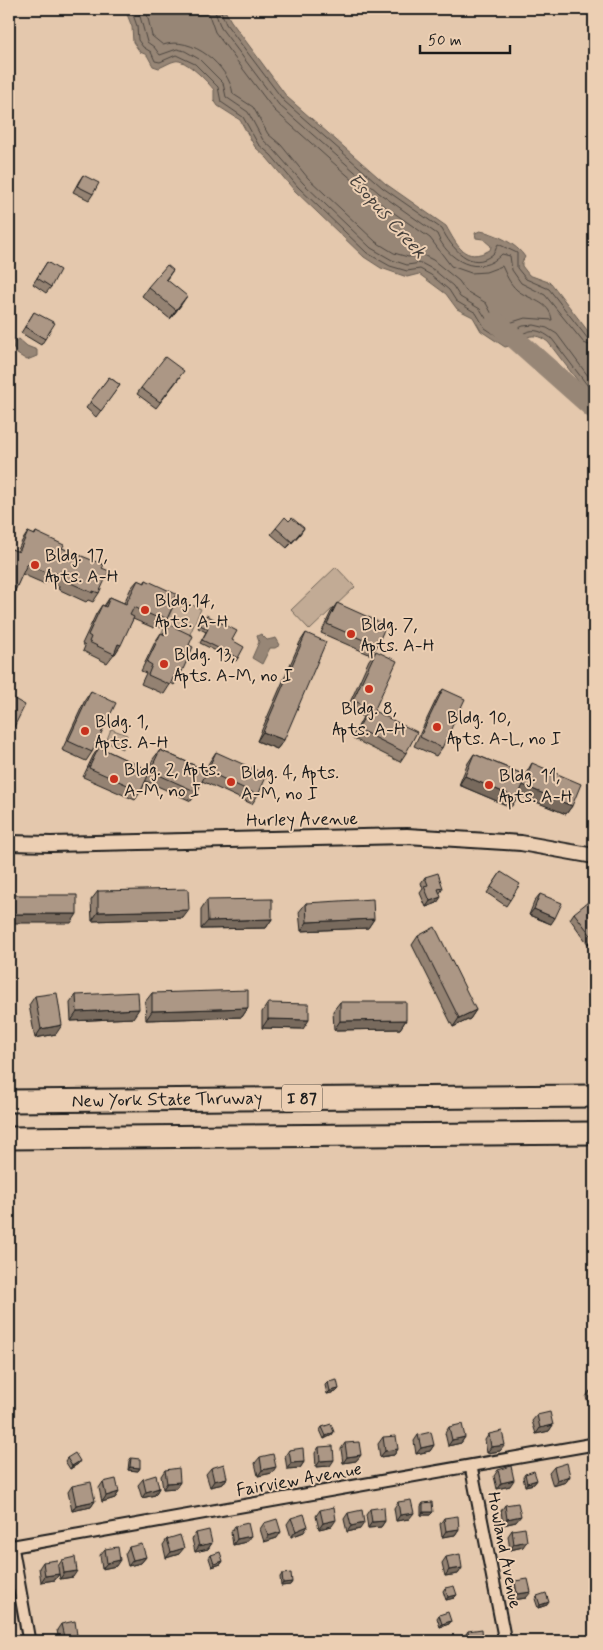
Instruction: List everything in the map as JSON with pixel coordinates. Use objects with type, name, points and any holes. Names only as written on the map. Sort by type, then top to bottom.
[{"type":"highway","name":"New York State Thruway","points":[[9,1101],[594,1096]]},
{"type":"highway","name":"New York State Thruway","points":[[9,1138],[594,1133]]},
{"type":"street","name":"Hurley Avenue","points":[[9,843],[51,844],[407,836],[521,843],[594,856]]},
{"type":"street","name":"Fairview Avenue","points":[[10,1546],[594,1444]]},
{"type":"street","name":"Howland Avenue","points":[[471,1466],[505,1641]]},
{"type":"street","points":[[10,1546],[29,1641]]},
{"type":"shaded area","points":[[336,567],[355,587],[310,630],[291,610]]},
{"type":"shaded area","points":[[177,598],[201,609],[186,643],[162,632]]},
{"type":"shaded area","points":[[111,729],[127,735],[122,749],[106,742]]},
{"type":"water","points":[[125,9],[224,9],[287,97],[386,184],[446,226],[462,250],[474,255],[490,250],[491,246],[483,239],[476,238],[475,233],[480,231],[499,237],[517,248],[525,257],[522,266],[529,275],[551,283],[594,339],[594,402],[548,342],[535,336],[530,336],[505,347],[481,331],[473,317],[457,309],[446,294],[419,274],[407,277],[381,268],[364,257],[294,190],[255,147],[240,120],[218,106],[214,100],[214,90],[196,71],[179,61],[159,68],[153,66],[147,55],[140,52],[133,42],[132,27]]},
{"type":"water","points":[[19,339],[27,346],[37,350],[37,356],[27,360],[17,354],[11,343]]},
{"type":"water","points":[[261,634],[267,640],[276,638],[280,645],[270,648],[262,664],[252,658],[259,642],[257,636]]},
{"type":"building","points":[[83,175],[99,183],[93,194],[77,186]]},
{"type":"building","points":[[47,262],[60,270],[51,287],[37,278]]},
{"type":"building","points":[[167,265],[173,270],[166,279],[187,296],[176,310],[148,287]]},
{"type":"building","points":[[34,312],[55,323],[45,339],[25,327]]},
{"type":"building","points":[[165,357],[184,371],[160,402],[141,388]]},
{"type":"building","points":[[109,377],[120,385],[101,411],[90,402]]},
{"type":"building","points":[[285,517],[289,521],[292,518],[304,528],[292,542],[276,528]]},
{"type":"building","points":[[28,532],[35,535],[36,532],[64,545],[62,548],[104,565],[102,568],[109,571],[99,593],[93,591],[93,593],[64,580],[66,578],[53,572],[52,575],[27,564],[13,595],[10,594],[9,598],[9,548],[19,552]]},
{"type":"building","points":[[138,580],[145,583],[146,580],[176,594],[174,598],[176,599],[167,619],[161,616],[160,619],[134,607],[130,615],[134,617],[121,645],[118,644],[114,654],[89,642],[91,637],[88,635],[102,605],[106,607],[110,597],[126,604]]},
{"type":"building","points":[[337,603],[386,625],[377,646],[327,624]]},
{"type":"building","points":[[206,615],[237,631],[232,640],[244,647],[238,658],[202,640],[208,629],[200,625]]},
{"type":"building","name":"Bldg. 13, Apts. A-M, no I","points":[[170,625],[193,636],[189,645],[193,647],[180,676],[175,674],[170,685],[148,675],[152,665],[147,662],[161,633],[165,635]]},
{"type":"building","points":[[306,633],[326,642],[284,740],[263,732]]},
{"type":"building","points":[[376,651],[397,661],[374,711],[417,732],[406,753],[358,729],[369,708],[353,700]]},
{"type":"building","name":"Bldg. 10, Apts. A-L, no I","points":[[443,689],[465,699],[442,748],[420,737]]},
{"type":"building","name":"Bldg. 1, Apts. A-H","points":[[91,691],[116,703],[92,752],[68,741]]},
{"type":"building","points":[[9,696],[25,705],[14,727],[9,724]]},
{"type":"building","points":[[99,747],[150,771],[141,791],[89,768]]},
{"type":"building","points":[[160,750],[207,771],[197,792],[150,771]]},
{"type":"building","points":[[216,752],[267,775],[258,795],[207,771]]},
{"type":"building","points":[[474,754],[527,776],[532,763],[581,784],[572,806],[523,785],[517,798],[465,776]]},
{"type":"building","points":[[501,872],[520,884],[510,900],[491,887]]},
{"type":"building","points":[[438,873],[443,888],[438,889],[441,897],[430,901],[424,886],[428,885],[425,877]]},
{"type":"building","points":[[188,889],[189,910],[98,912],[98,891]]},
{"type":"building","points":[[540,894],[562,903],[555,918],[534,909]]},
{"type":"building","points":[[9,895],[77,895],[77,914],[9,914]]},
{"type":"building","points":[[272,899],[272,919],[208,921],[207,900]]},
{"type":"building","points":[[373,899],[374,919],[307,922],[306,903]]},
{"type":"building","points":[[588,902],[594,911],[593,938],[574,913]]},
{"type":"building","points":[[435,927],[476,1010],[459,1018],[418,936]]},
{"type":"building","points":[[248,990],[248,1008],[152,1011],[152,993]]},
{"type":"building","points":[[138,992],[139,1009],[77,1012],[76,995]]},
{"type":"building","points":[[57,993],[62,1025],[41,1029],[35,996]]},
{"type":"building","points":[[340,1002],[406,1002],[406,1020],[340,1021]]},
{"type":"building","points":[[268,1003],[309,1004],[309,1020],[268,1019]]},
{"type":"building","points":[[337,1380],[339,1389],[330,1391],[328,1382]]},
{"type":"building","points":[[594,1389],[594,1402],[590,1391]]},
{"type":"building","points":[[550,1412],[553,1425],[540,1428],[537,1415]]},
{"type":"building","points":[[331,1424],[334,1432],[326,1436],[322,1427]]},
{"type":"building","points":[[462,1424],[465,1437],[452,1440],[449,1427]]},
{"type":"building","points":[[502,1431],[505,1445],[491,1447],[489,1434]]},
{"type":"building","points":[[431,1432],[434,1445],[421,1448],[418,1435]]},
{"type":"building","points":[[396,1436],[398,1449],[385,1451],[383,1437]]},
{"type":"building","points":[[359,1442],[361,1455],[347,1457],[345,1443]]},
{"type":"building","points":[[333,1446],[334,1460],[320,1461],[319,1447]]},
{"type":"building","points":[[303,1448],[304,1462],[291,1463],[289,1450]]},
{"type":"building","points":[[75,1453],[80,1461],[72,1466],[67,1458]]},
{"type":"building","points":[[273,1454],[276,1467],[262,1470],[260,1457]]},
{"type":"building","points":[[131,1458],[140,1459],[140,1468],[130,1467]]},
{"type":"building","points":[[567,1463],[570,1476],[557,1480],[554,1467]]},
{"type":"building","points":[[224,1464],[227,1478],[214,1481],[211,1468]]},
{"type":"building","points":[[511,1466],[514,1480],[501,1483],[498,1470]]},
{"type":"building","points":[[179,1468],[180,1482],[167,1483],[165,1470]]},
{"type":"building","points":[[534,1471],[537,1480],[527,1483],[525,1474]]},
{"type":"building","points":[[156,1475],[159,1488],[146,1492],[143,1479]]},
{"type":"building","points":[[116,1479],[119,1492],[106,1496],[103,1482]]},
{"type":"building","points":[[91,1482],[95,1501],[76,1505],[72,1486]]},
{"type":"building","points":[[411,1500],[414,1513],[400,1515],[398,1502]]},
{"type":"building","points":[[432,1502],[433,1512],[423,1512],[423,1503]]},
{"type":"building","points":[[518,1503],[521,1516],[507,1519],[505,1505]]},
{"type":"building","points":[[334,1507],[336,1520],[323,1523],[320,1510]]},
{"type":"building","points":[[384,1507],[385,1521],[372,1522],[370,1509]]},
{"type":"building","points":[[362,1510],[364,1523],[351,1526],[348,1513]]},
{"type":"building","points":[[304,1514],[308,1526],[296,1531],[291,1518]]},
{"type":"building","points":[[458,1516],[459,1529],[446,1531],[444,1518]]},
{"type":"building","points":[[277,1519],[281,1532],[268,1536],[264,1523]]},
{"type":"building","points":[[248,1523],[251,1536],[237,1539],[235,1526]]},
{"type":"building","points":[[525,1528],[527,1541],[514,1544],[512,1530]]},
{"type":"building","points":[[209,1530],[212,1543],[199,1546],[196,1533]]},
{"type":"building","points":[[180,1535],[184,1548],[171,1552],[167,1539]]},
{"type":"building","points":[[142,1544],[146,1557],[133,1560],[129,1547]]},
{"type":"building","points":[[118,1547],[120,1560],[107,1563],[105,1549]]},
{"type":"building","points":[[220,1552],[223,1561],[214,1564],[211,1555]]},
{"type":"building","points":[[460,1554],[462,1568],[449,1570],[446,1557]]},
{"type":"building","points":[[75,1557],[77,1571],[64,1573],[62,1560]]},
{"type":"building","points":[[57,1560],[59,1574],[45,1576],[43,1562]]},
{"type":"building","points":[[291,1573],[292,1582],[283,1583],[282,1574]]},
{"type":"building","points":[[528,1579],[531,1592],[517,1594],[515,1581]]},
{"type":"building","points":[[454,1586],[457,1595],[448,1597],[445,1588]]},
{"type":"building","points":[[546,1593],[549,1602],[540,1605],[537,1596]]},
{"type":"building","points":[[448,1612],[451,1621],[442,1624],[439,1615]]},
{"type":"building","points":[[75,1621],[77,1635],[64,1637],[61,1624]]},
{"type":"building","points":[[482,1629],[483,1641],[469,1641],[468,1631]]},
{"type":"waterway","name":"Esopus Creek","points":[[496,322],[594,409]]},
{"type":"place","name":"Bldg. 17, Apts. A-H","points":[[35,565]]},
{"type":"place","name":"Bldg.14, Apts. A-H","points":[[145,610]]},
{"type":"place","name":"Bldg. 7, Apts. A-H","points":[[351,634]]},
{"type":"place","name":"Bldg. 13, Apts. A-M, no I","points":[[164,664]]},
{"type":"place","name":"Bldg. 8, Apts. A-H","points":[[369,689]]},
{"type":"place","name":"Bldg. 10, Apts. A-L, no I","points":[[437,727]]},
{"type":"place","name":"Bldg. 1, Apts. A-H","points":[[85,731]]},
{"type":"place","name":"Bldg. 2, Apts. A-M, no I","points":[[114,779]]},
{"type":"place","name":"Bldg. 4, Apts. A-M, no I","points":[[231,782]]},
{"type":"place","name":"Bldg. 11, Apts. A-H","points":[[489,785]]}]
